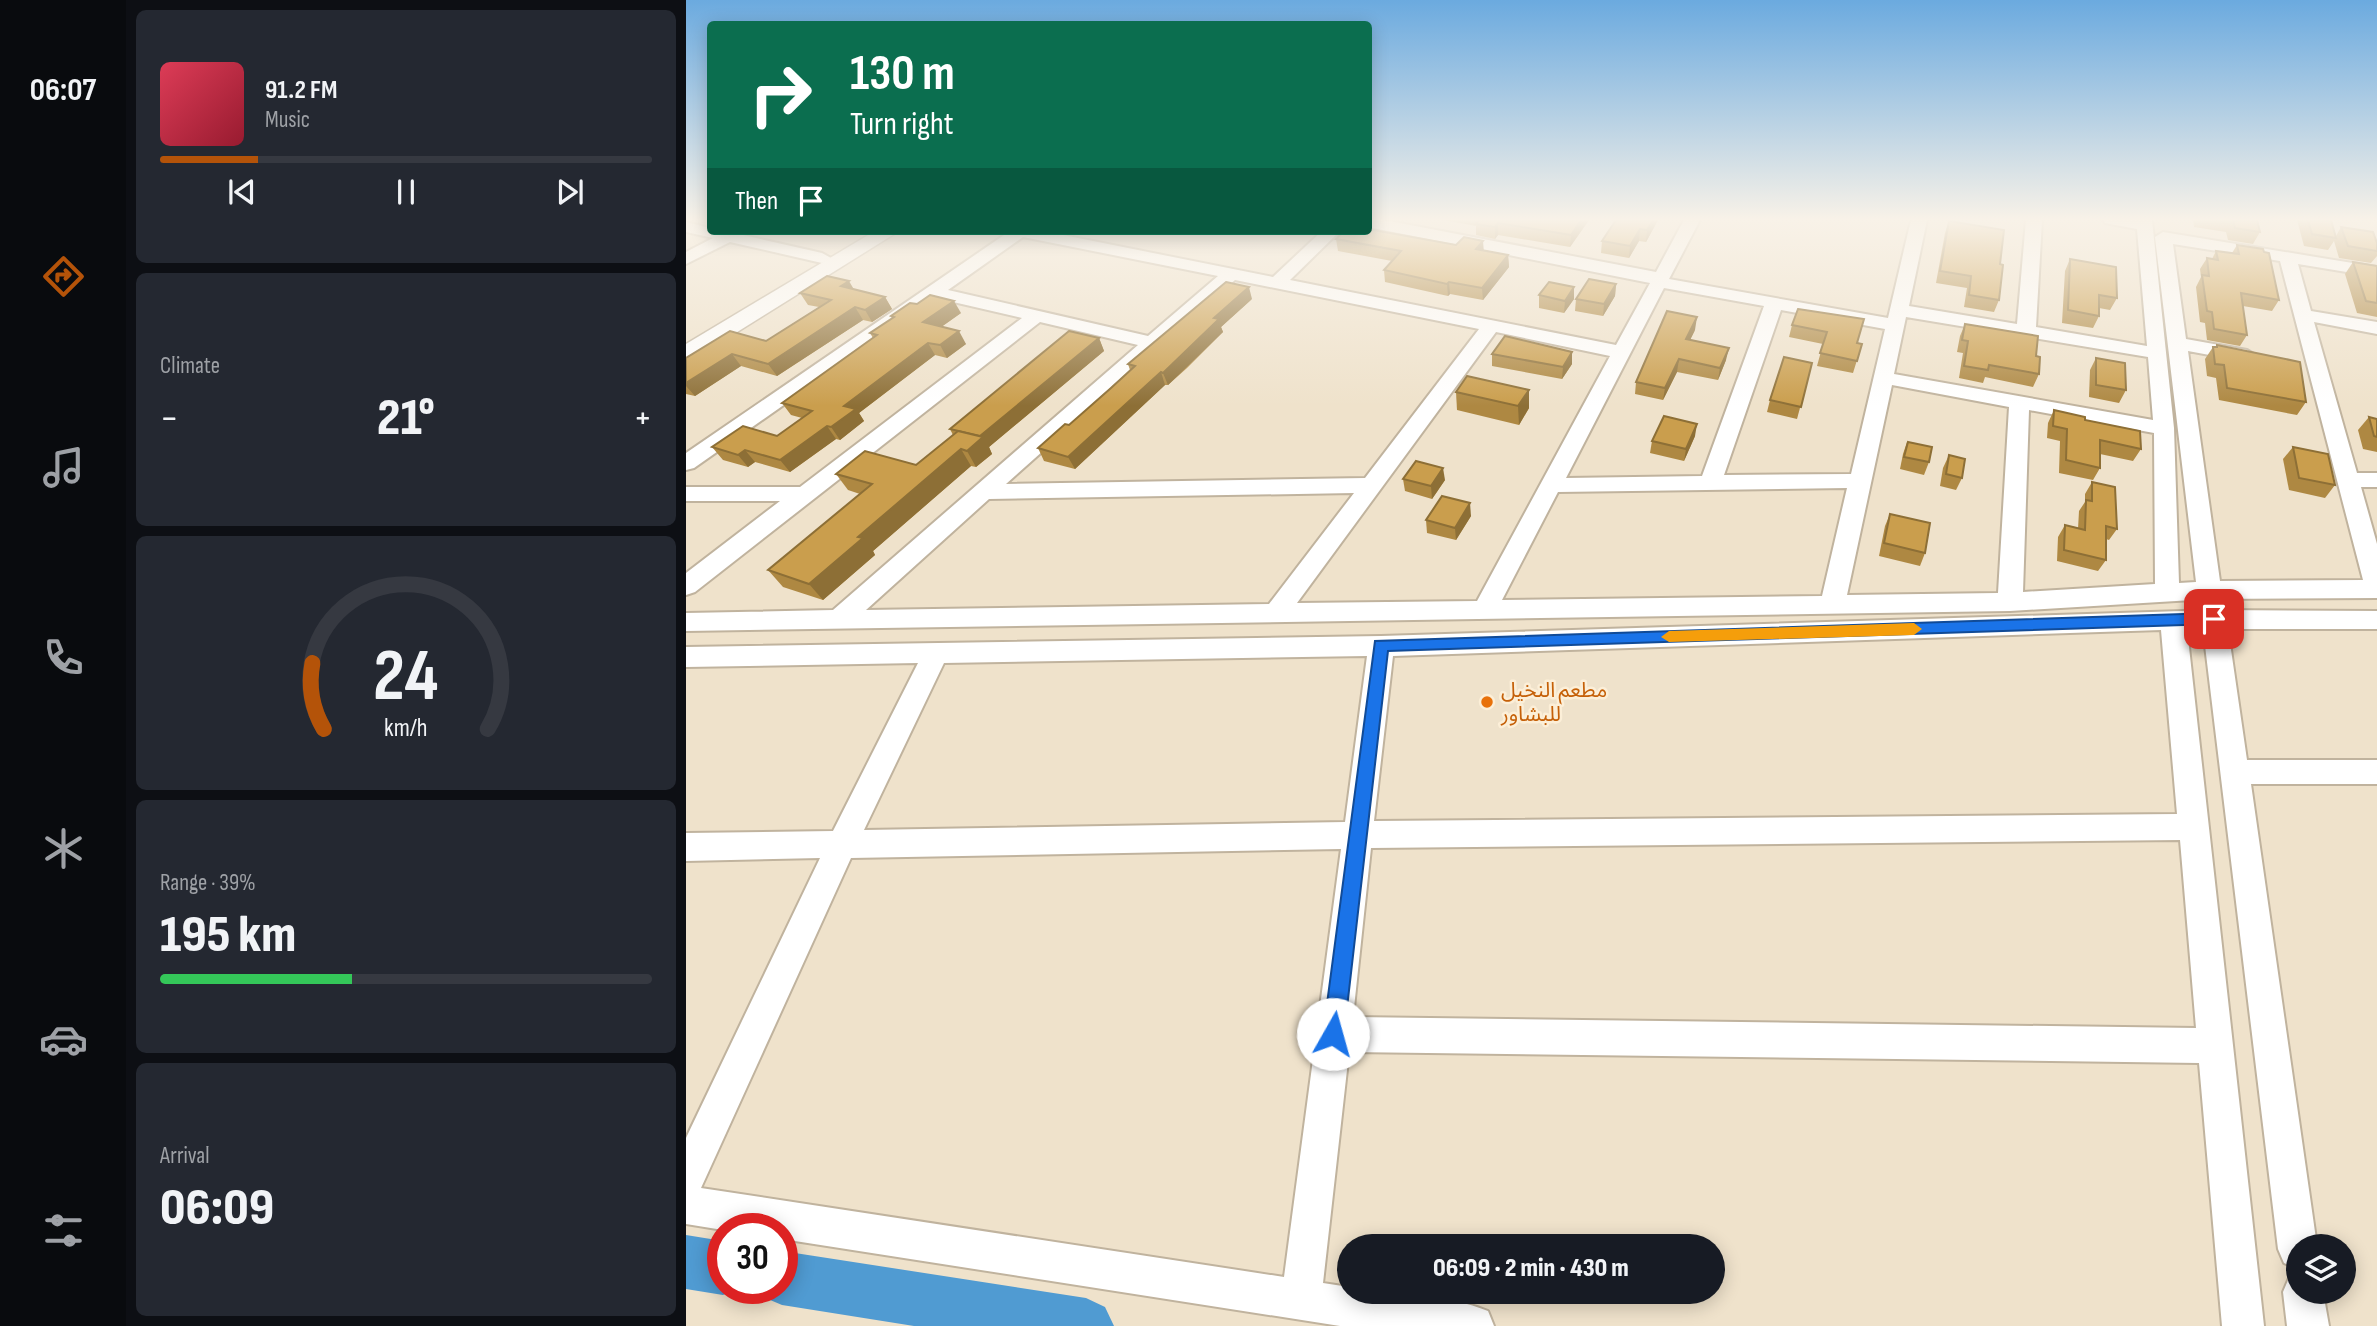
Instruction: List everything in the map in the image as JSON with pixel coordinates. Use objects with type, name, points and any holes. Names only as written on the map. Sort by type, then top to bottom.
[{"type":"main road","points":[[686,339],[782,282]]},
{"type":"main road","points":[[686,354],[805,282]]},
{"type":"street","points":[[686,463],[948,282]]},
{"type":"street","points":[[838,620],[1222,282]]},
{"type":"street","points":[[1271,282],[1621,352]]},
{"type":"street","points":[[1484,610],[1659,282]]},
{"type":"street","points":[[1669,282],[1774,303],[2026,331],[2157,353]]},
{"type":"street","points":[[1832,605],[1905,282]]},
{"type":"street","points":[[2026,331],[2029,282]]},
{"type":"street","points":[[2159,282],[2163,316],[2157,353],[2164,428],[2170,607],[2243,1326]]},
{"type":"street","points":[[686,657],[1381,646],[2170,607],[2377,588],[2293,282]]},
{"type":"street","points":[[934,292],[1152,343]]},
{"type":"street","points":[[1710,483],[1774,303]]},
{"type":"street","points":[[2302,315],[2377,328]]},
{"type":"street","points":[[686,586],[1037,316]]},
{"type":"street","points":[[2163,316],[2176,344],[2296,1234]]},
{"type":"street","points":[[1276,613],[1491,326]]},
{"type":"street","points":[[2176,344],[2266,359]]},
{"type":"street","points":[[2292,364],[2317,369]]},
{"type":"street","points":[[1883,378],[2164,428]]},
{"type":"street","points":[[2010,603],[2019,402]]},
{"type":"street","points":[[2348,480],[2377,480]]},
{"type":"street","points":[[1550,485],[1860,481]]},
{"type":"street","points":[[983,492],[1373,485]]},
{"type":"street","points":[[686,494],[805,494]]},
{"type":"street","points":[[686,622],[2010,603],[2170,607]]},
{"type":"street","points":[[2212,604],[2377,620]]},
{"type":"street","points":[[1301,1300],[1381,646]]},
{"type":"street","points":[[686,1179],[842,844],[936,653]]},
{"type":"street","points":[[2235,772],[2377,772]]},
{"type":"street","points":[[686,847],[1357,835],[2192,827]]},
{"type":"street","points":[[1333,1034],[2214,1046]]},
{"type":"street","points":[[686,1205],[1473,1326]]},
{"type":"street","points":[[2305,1304],[2308,1326]]},
{"type":"building","points":[[818,282],[848,282],[841,286],[885,297],[865,310],[855,307],[768,364],[732,354],[686,383],[686,358],[730,331],[766,341],[831,300],[800,293]]},
{"type":"building","points":[[1226,282],[1249,287],[1214,318],[1219,319],[1163,373],[1068,457],[1038,448],[1065,424],[1069,425],[1135,366],[1128,364]]},
{"type":"building","points":[[1437,282],[1487,282],[1482,288],[1449,282]]},
{"type":"building","points":[[1549,282],[1574,287],[1565,301],[1539,295]]},
{"type":"building","points":[[1587,282],[1616,284],[1604,304],[1576,299]]},
{"type":"building","points":[[1970,282],[2001,282],[1999,300],[1969,295]]},
{"type":"building","points":[[2069,282],[2116,282],[2117,298],[2099,295],[2099,316],[2068,310]]},
{"type":"building","points":[[2203,282],[2275,282],[2279,300],[2241,293],[2247,335],[2214,329],[2212,312],[2207,311]]},
{"type":"building","points":[[2360,282],[2377,282],[2377,303],[2366,301]]},
{"type":"building","points":[[930,295],[954,301],[923,322],[959,331],[940,345],[928,343],[844,406],[856,409],[831,427],[827,426],[780,460],[745,450],[738,455],[712,447],[743,426],[777,436],[812,411],[782,403],[877,335],[870,333],[894,317],[891,316],[910,303],[917,304]]},
{"type":"building","points":[[1798,309],[1864,319],[1857,343],[1862,344],[1857,361],[1820,353],[1827,332],[1792,325]]},
{"type":"building","points":[[1667,311],[1697,317],[1686,339],[1729,348],[1720,368],[1679,359],[1665,388],[1636,382]]},
{"type":"building","points":[[1965,324],[2038,336],[2036,356],[2040,357],[2039,374],[1989,365],[1988,370],[1964,366],[1968,341],[1962,340]]},
{"type":"building","points":[[1069,331],[1099,338],[980,436],[950,429]]},
{"type":"building","points":[[1505,336],[1572,352],[1563,367],[1492,354]]},
{"type":"building","points":[[2217,345],[2300,362],[2306,402],[2227,388],[2224,365],[2215,364],[2213,347]]},
{"type":"building","points":[[1784,357],[1812,363],[1801,407],[1770,400]]},
{"type":"building","points":[[2096,358],[2125,363],[2126,390],[2096,385]]},
{"type":"building","points":[[1467,376],[1529,390],[1518,406],[1456,392]]},
{"type":"building","points":[[2054,410],[2085,417],[2085,420],[2140,431],[2141,449],[2100,440],[2100,468],[2066,460],[2067,429],[2053,426]]},
{"type":"building","points":[[1664,416],[1697,424],[1686,449],[1652,441]]},
{"type":"building","points":[[2369,417],[2377,419],[2377,437],[2374,436]]},
{"type":"building","points":[[958,431],[983,437],[967,451],[961,449],[858,537],[863,538],[809,584],[768,570],[872,484],[836,474],[865,451],[916,465]]},
{"type":"building","points":[[1908,442],[1932,447],[1929,462],[1904,457]]},
{"type":"building","points":[[2293,447],[2328,454],[2335,485],[2299,478]]},
{"type":"building","points":[[1949,455],[1965,459],[1962,478],[1946,474]]},
{"type":"building","points":[[1416,461],[1443,468],[1431,486],[1403,479]]},
{"type":"building","points":[[2092,482],[2115,487],[2117,529],[2106,526],[2106,560],[2064,550],[2065,525],[2085,530],[2086,500],[2092,501]]},
{"type":"building","points":[[1442,496],[1470,503],[1455,528],[1426,520]]},
{"type":"building","points":[[1890,514],[1930,523],[1925,553],[1884,543]]},
{"type":"waterway","points":[[686,1262],[707,1265]]},
{"type":"waterway","points":[[798,1281],[1086,1326]]},
{"type":"slow traffic","points":[[1669,637],[1914,629]]},
{"type":"place","name":"مطعم النخيل للبشاور","points":[[1487,702]]},
{"type":"route","points":[[1333,1034],[1381,646],[2214,619]]}]
